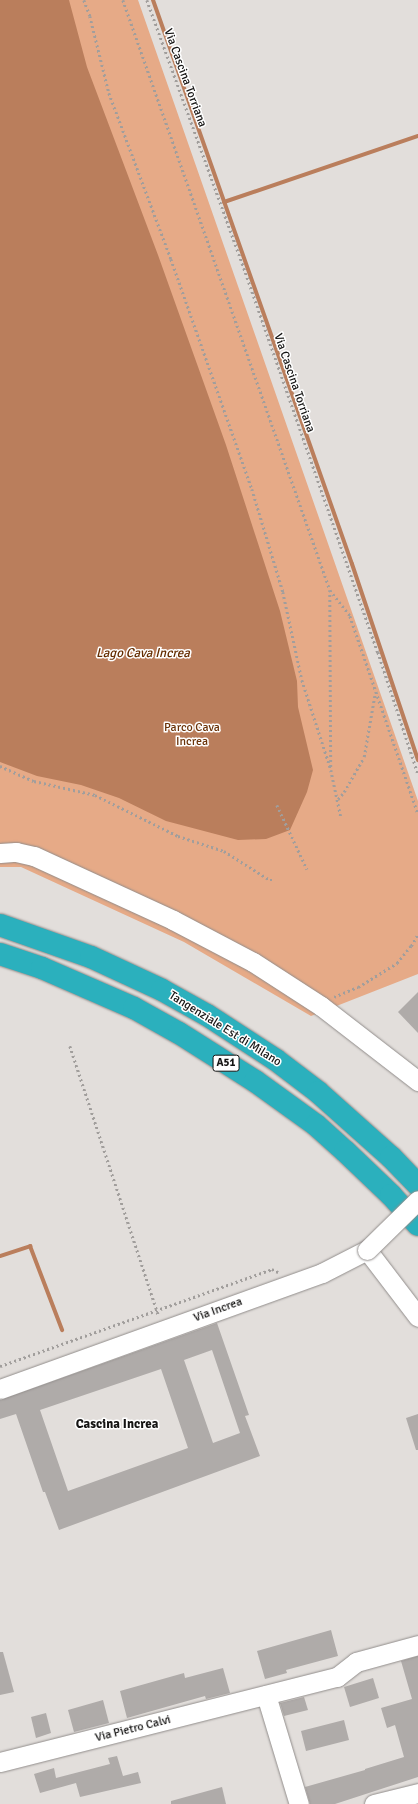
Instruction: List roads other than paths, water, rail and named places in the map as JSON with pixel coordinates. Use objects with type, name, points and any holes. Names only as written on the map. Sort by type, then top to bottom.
[{"type":"highway","name":"Tangenziale Est di Milano","points":[[0,925],[92,957],[162,990],[207,1015],[281,1064],[324,1096],[391,1157],[418,1185]]},
{"type":"highway","name":"A51","points":[[0,954],[42,968],[134,1008],[179,1033],[255,1081],[316,1126],[345,1151],[387,1191],[418,1225]]},
{"type":"street","points":[[0,853],[16,852],[34,856],[173,920],[253,962],[329,1004],[418,1081]]},
{"type":"street","name":"Via Increa","points":[[0,1389],[322,1273],[367,1250],[418,1200]]},
{"type":"street","points":[[367,1250],[418,1317]]},
{"type":"street","name":"Via Pietro Calvi","points":[[0,1762],[337,1677],[356,1662],[418,1645]]},
{"type":"street","points":[[266,1695],[299,1804]]},
{"type":"street","points":[[374,1804],[418,1793]]},
{"type":"water","name":"Lago Cava Increa","points":[[0,0],[69,0],[87,67],[158,255],[226,445],[280,611],[297,681],[298,707],[313,770],[307,792],[290,830],[266,839],[238,840],[166,821],[119,798],[81,785],[37,776],[0,762]]},
{"type":"waterway","points":[[153,0],[352,564],[418,760]]},
{"type":"waterway","points":[[224,202],[418,136]]},
{"type":"waterway","points":[[0,1256],[30,1246],[62,1330]]},
{"type":"district","name":"Cascina Increa","points":[[117,1424]]},
{"type":"park label","name":"Parco Cava Increa","points":[[192,735]]}]
